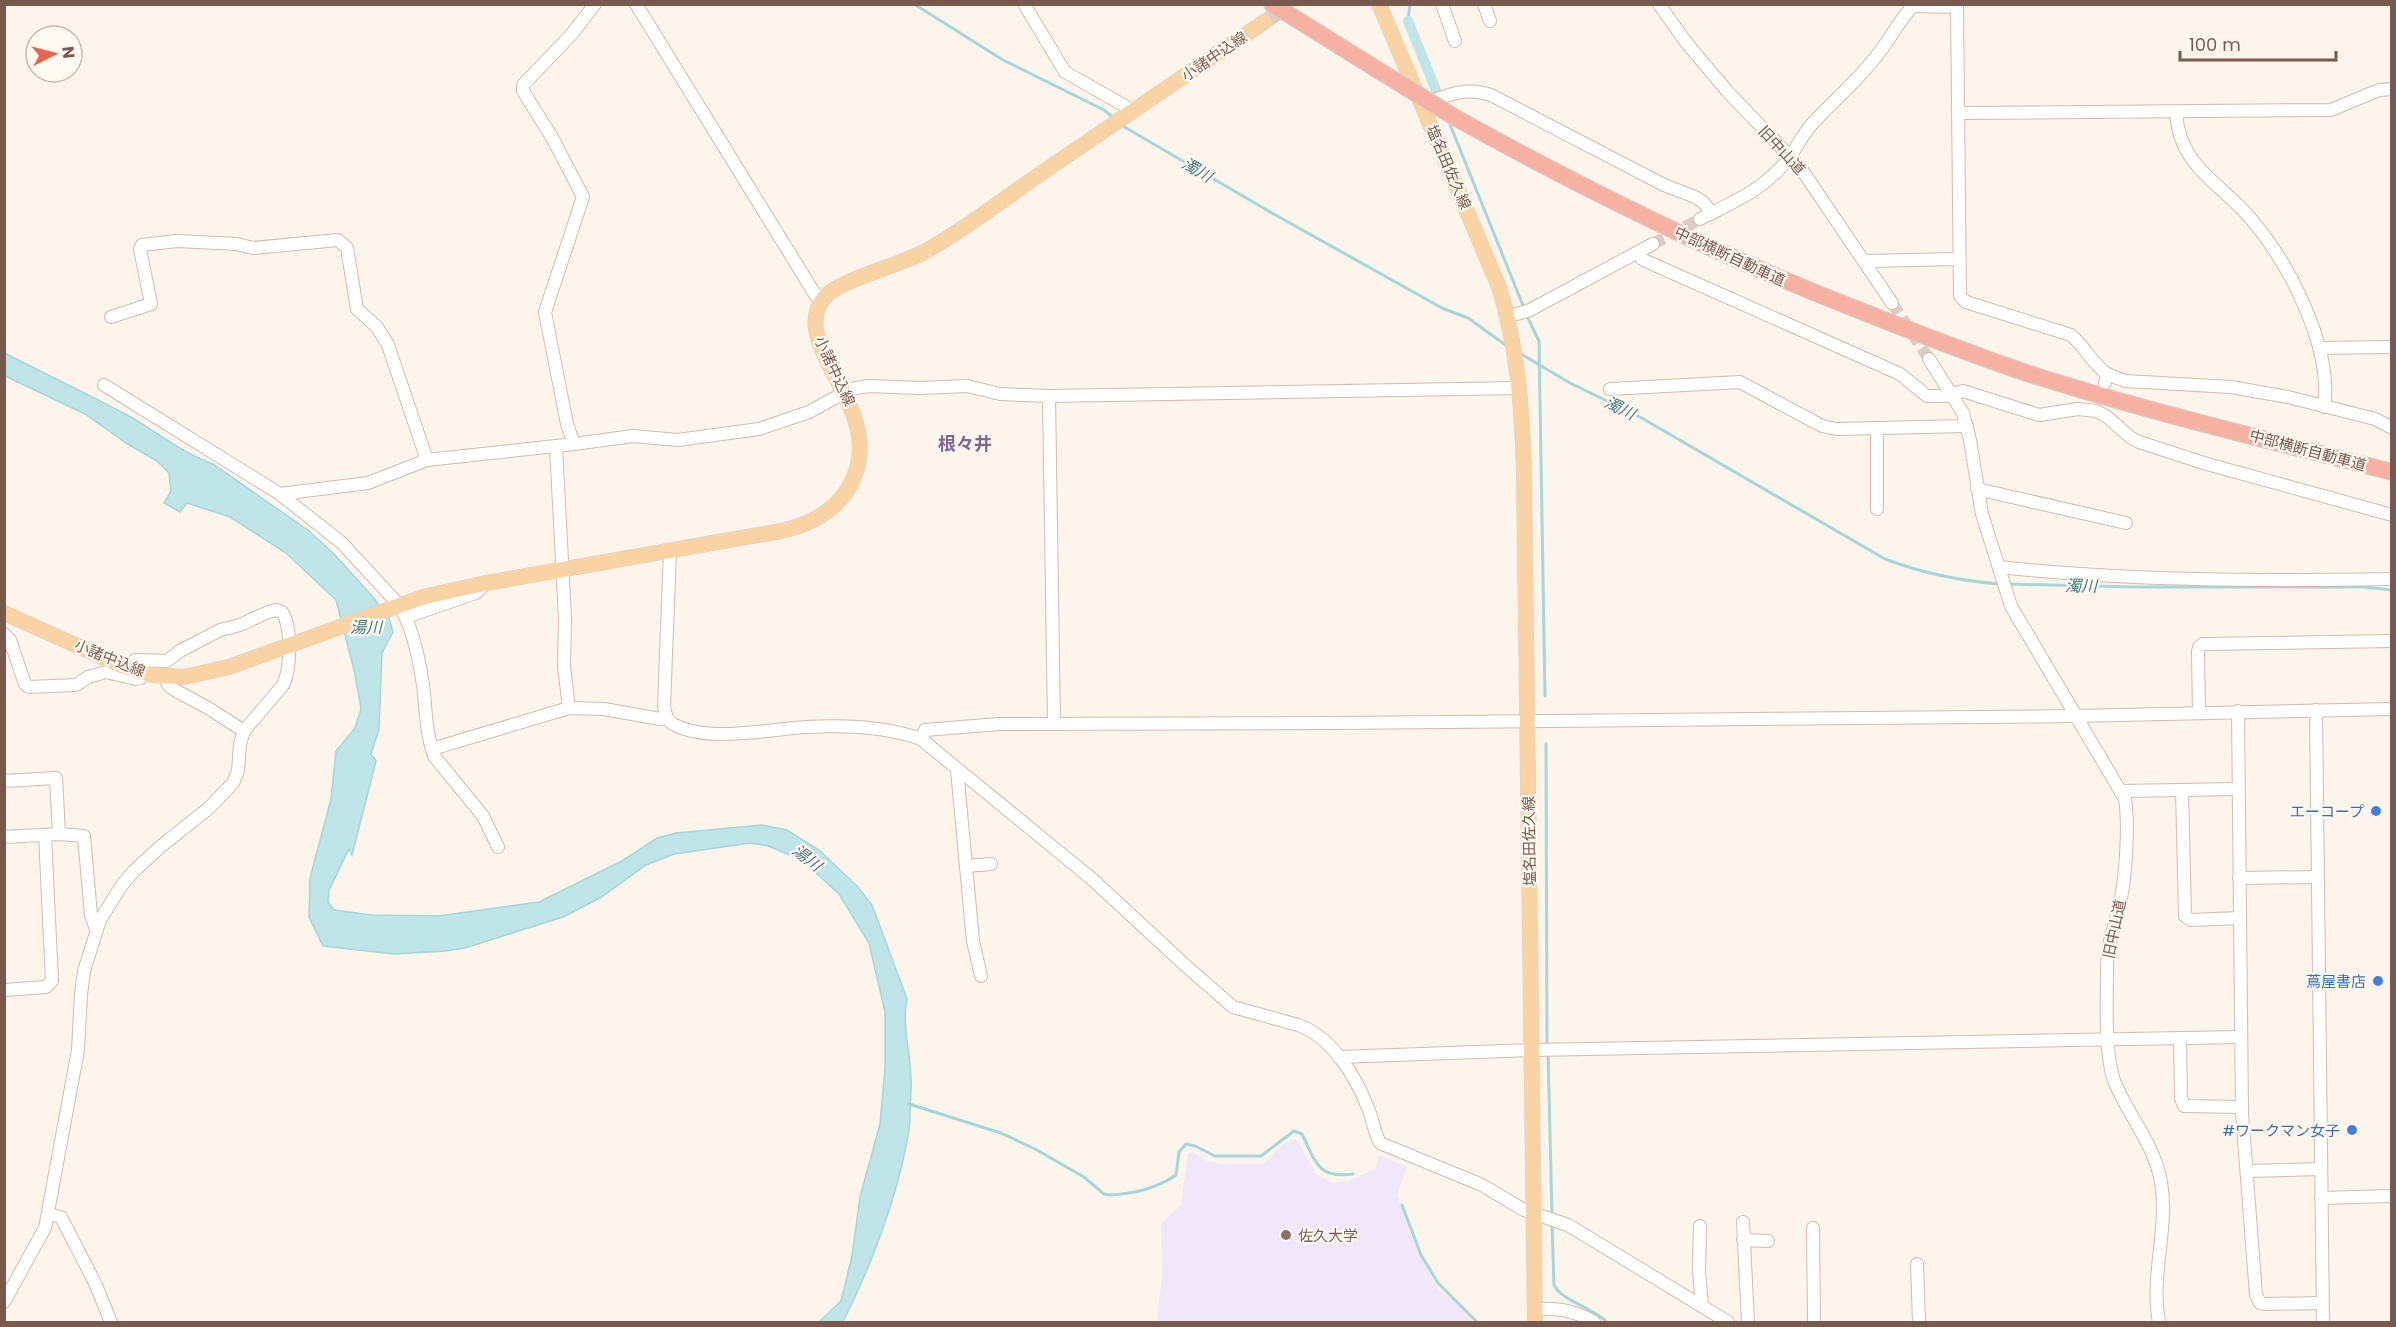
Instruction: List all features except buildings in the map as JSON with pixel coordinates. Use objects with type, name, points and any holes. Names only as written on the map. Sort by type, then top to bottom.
[{"type":"highway","name":"中部横断自動車道","points":[[1272,4],[1456,118],[1614,203],[1794,286],[1924,337],[2037,377],[2391,472]]},
{"type":"highway","name":"中部横断自動車道","points":[[2224,429],[2391,463]]},
{"type":"main road","name":"塩名田佐久線","points":[[1379,4],[1499,287],[1519,314],[1512,332],[1520,388],[1524,472],[1526,721],[1544,1050],[1545,1217],[1535,1316]]},
{"type":"main road","name":"小諸中込線","points":[[4,613],[144,672],[166,677],[208,673],[400,609],[423,597],[790,529],[821,517],[846,492],[859,464],[858,426],[844,392],[819,345],[815,323],[821,304],[830,293],[839,287],[930,249],[1264,22]]},
{"type":"street","points":[[574,444],[567,424],[545,312],[583,197],[553,139],[523,91],[524,84],[571,35],[595,4]]},
{"type":"street","points":[[636,4],[821,304]]},
{"type":"street","points":[[1024,4],[1065,72],[1130,113]]},
{"type":"street","points":[[1442,4],[1455,41]]},
{"type":"street","points":[[1484,4],[1490,21]]},
{"type":"street","name":"旧中山道","points":[[1659,4],[1685,41],[1726,91],[1790,156],[1893,303]]},
{"type":"street","points":[[1700,219],[1756,191],[1767,182],[1790,156],[1803,134],[1850,87],[1881,51],[1905,13],[1913,6],[1957,6],[1959,259],[1960,290],[1963,300],[2071,335],[2079,342],[2106,379],[2230,387],[2288,397],[2375,419],[2391,428]]},
{"type":"street","points":[[1959,114],[2331,110],[2379,90],[2391,89]]},
{"type":"street","points":[[1423,105],[1464,90],[1491,94],[1664,185],[1695,197],[1704,202],[1712,213]]},
{"type":"street","points":[[2176,113],[2178,133],[2185,150],[2212,183],[2235,201],[2252,220],[2288,271],[2319,348],[2327,390],[2324,407]]},
{"type":"street","points":[[111,317],[151,304],[140,249],[142,245],[177,241],[237,244],[253,248],[338,240],[347,248],[357,309],[377,327],[388,345],[427,460]]},
{"type":"street","points":[[1519,314],[1653,244]]},
{"type":"street","points":[[1638,252],[1642,259],[1648,262],[1900,374],[1927,396],[1936,397],[1963,391],[2039,415],[2097,408],[2139,442],[2207,464],[2391,515]]},
{"type":"street","points":[[1865,261],[1959,259]]},
{"type":"street","points":[[2319,348],[2391,347]]},
{"type":"street","points":[[1929,359],[1952,394],[1967,426],[1982,514],[1999,569],[2078,576],[2162,579],[2391,579]]},
{"type":"street","points":[[1610,389],[1740,382],[1822,426],[1836,429],[1967,426]]},
{"type":"street","points":[[104,386],[280,494],[342,543],[400,609],[421,674],[428,738],[434,756],[483,816],[498,847]]},
{"type":"street","points":[[280,494],[368,483],[427,460],[511,449],[556,447],[633,436],[678,440],[759,429],[809,412],[844,392],[868,386],[921,388],[968,386],[1000,394],[1049,396],[1520,388]]},
{"type":"street","points":[[1049,396],[1054,723]]},
{"type":"street","points":[[1877,428],[1883,496],[1877,509]]},
{"type":"street","points":[[556,447],[565,618],[564,666],[569,708]]},
{"type":"street","points":[[1977,489],[2126,523]]},
{"type":"street","points":[[670,551],[664,706],[667,718],[673,725],[709,734],[810,727],[894,732],[921,739],[1092,879],[1233,1007],[1308,1028],[1339,1057],[1357,1084],[1380,1143],[1482,1185],[1515,1205],[1568,1225],[1728,1323]]},
{"type":"street","name":"旧中山道","points":[[1999,569],[2017,616],[2122,791],[2127,816],[2123,880],[2107,959],[2110,1065],[2116,1084],[2149,1148],[2161,1180],[2163,1206],[2156,1293],[2159,1323]]},
{"type":"street","points":[[4,1302],[40,1240],[48,1214],[78,1050],[84,971],[96,929],[111,899],[134,871],[209,808],[233,783],[238,771],[240,744],[244,731],[283,685],[291,644],[287,621],[282,612],[276,610],[240,625],[220,630],[180,651],[167,661],[135,660],[128,667]]},
{"type":"street","points":[[4,634],[10,640],[25,684],[29,687],[76,685],[88,677],[106,672],[136,679],[141,678],[144,672]]},
{"type":"street","points":[[2199,712],[2198,652],[2199,647],[2203,644],[2391,641]]},
{"type":"street","points":[[166,677],[168,685],[173,689],[244,731]]},
{"type":"street","points":[[432,749],[569,708],[604,709],[660,719],[667,718]]},
{"type":"street","points":[[921,739],[925,730],[999,724],[1313,724],[2075,716],[2391,709]]},
{"type":"street","points":[[2316,710],[2323,1323]]},
{"type":"street","points":[[2238,711],[2242,1107],[2258,1299],[2260,1303],[2265,1304],[2322,1303]]},
{"type":"street","points":[[957,770],[973,941],[981,976]]},
{"type":"street","points":[[4,781],[56,778],[59,834]]},
{"type":"street","points":[[2122,791],[2238,789]]},
{"type":"street","points":[[2182,790],[2185,916],[2191,920],[2240,918]]},
{"type":"street","points":[[4,837],[59,834],[84,836],[91,915],[96,929]]},
{"type":"street","points":[[4,990],[45,987],[52,981],[45,835]]},
{"type":"street","points":[[966,866],[991,864]]},
{"type":"street","points":[[2239,878],[2317,877]]},
{"type":"street","points":[[1339,1057],[1544,1050],[2241,1037]]},
{"type":"street","points":[[2180,1038],[2181,1098],[2184,1106],[2242,1107]]},
{"type":"street","points":[[2247,1171],[2321,1169]]},
{"type":"street","points":[[2321,1198],[2391,1196]]},
{"type":"street","points":[[48,1214],[61,1217],[96,1283],[111,1323]]},
{"type":"street","points":[[1743,1222],[1748,1323]]},
{"type":"street","points":[[1813,1228],[1819,1283],[1814,1323]]},
{"type":"street","points":[[1702,1306],[1704,1234]]},
{"type":"street","points":[[1743,1240],[1767,1240]]},
{"type":"street","points":[[1917,1263],[1919,1323]]},
{"type":"street","points":[[1535,1316],[1564,1309],[1579,1314],[1594,1323]]},
{"type":"shaded area","name":"佐久大学","points":[[1294,1139],[1298,1141],[1317,1175],[1332,1183],[1348,1181],[1376,1169],[1379,1155],[1407,1167],[1397,1195],[1415,1246],[1439,1291],[1452,1299],[1473,1322],[1157,1322],[1162,1276],[1161,1224],[1181,1205],[1188,1153],[1193,1152],[1207,1161],[1220,1164],[1263,1164],[1285,1143]]},
{"type":"water","name":"湯川","points":[[4,353],[129,416],[180,448],[213,464],[309,531],[334,554],[389,618],[393,632],[382,653],[379,729],[371,754],[376,761],[352,855],[349,849],[329,890],[328,902],[334,910],[372,915],[438,916],[539,902],[622,861],[657,838],[676,833],[762,825],[787,830],[819,850],[857,886],[872,905],[907,999],[905,1022],[911,1079],[910,1113],[909,1131],[890,1207],[873,1255],[843,1322],[819,1322],[841,1301],[852,1256],[860,1197],[880,1124],[885,1067],[885,1012],[869,943],[839,894],[802,860],[768,846],[750,843],[674,854],[646,865],[600,898],[563,917],[465,948],[394,954],[323,946],[309,917],[310,878],[331,799],[336,751],[355,728],[361,709],[355,674],[336,600],[286,553],[230,517],[187,503],[180,512],[164,503],[171,491],[169,473],[157,461],[126,443],[85,414],[5,376]]},
{"type":"waterway","name":"濁川","points":[[914,4],[1003,60],[1104,110],[1114,118]]},
{"type":"waterway","points":[[1408,21],[1410,4]]},
{"type":"waterway","points":[[1408,21],[1438,95]]},
{"type":"waterway","points":[[1449,122],[1524,308]]},
{"type":"waterway","name":"濁川","points":[[1121,125],[1442,308],[1468,318],[1507,346]]},
{"type":"waterway","points":[[1526,314],[1539,341],[1545,696]]},
{"type":"waterway","name":"濁川","points":[[1521,354],[1570,383],[1640,417],[1885,559],[1942,576],[2000,584]]},
{"type":"waterway","name":"濁川","points":[[2007,584],[2134,587],[2364,587],[2392,590]]},
{"type":"waterway","points":[[1546,744],[1547,1047]]},
{"type":"waterway","points":[[1548,1053],[1552,1215]]},
{"type":"waterway","points":[[909,1104],[1001,1133],[1035,1149],[1084,1177],[1104,1194],[1110,1195],[1144,1189],[1176,1175],[1179,1152],[1186,1144],[1215,1156],[1261,1156],[1294,1131],[1302,1134],[1315,1160],[1325,1171],[1341,1175],[1353,1174]]},
{"type":"waterway","points":[[1402,1205],[1421,1255],[1438,1283],[1477,1322]]},
{"type":"waterway","points":[[1552,1224],[1554,1285],[1570,1300],[1594,1312],[1607,1322]]},
{"type":"tunnel","points":[[1264,22],[1291,4]]},
{"type":"tunnel","points":[[1653,244],[1700,219]]},
{"type":"tunnel","points":[[1892,303],[1929,359]]},
{"type":"place","name":"エーコープ","points":[[2376,811]]},
{"type":"place","name":"蔦屋書店","points":[[2378,981]]},
{"type":"place","name":"#ワークマン女子","points":[[2352,1130]]},
{"type":"place","name":"佐久大学","points":[[1286,1235]]},
{"type":"district","name":"根々井","points":[[965,443]]}]
